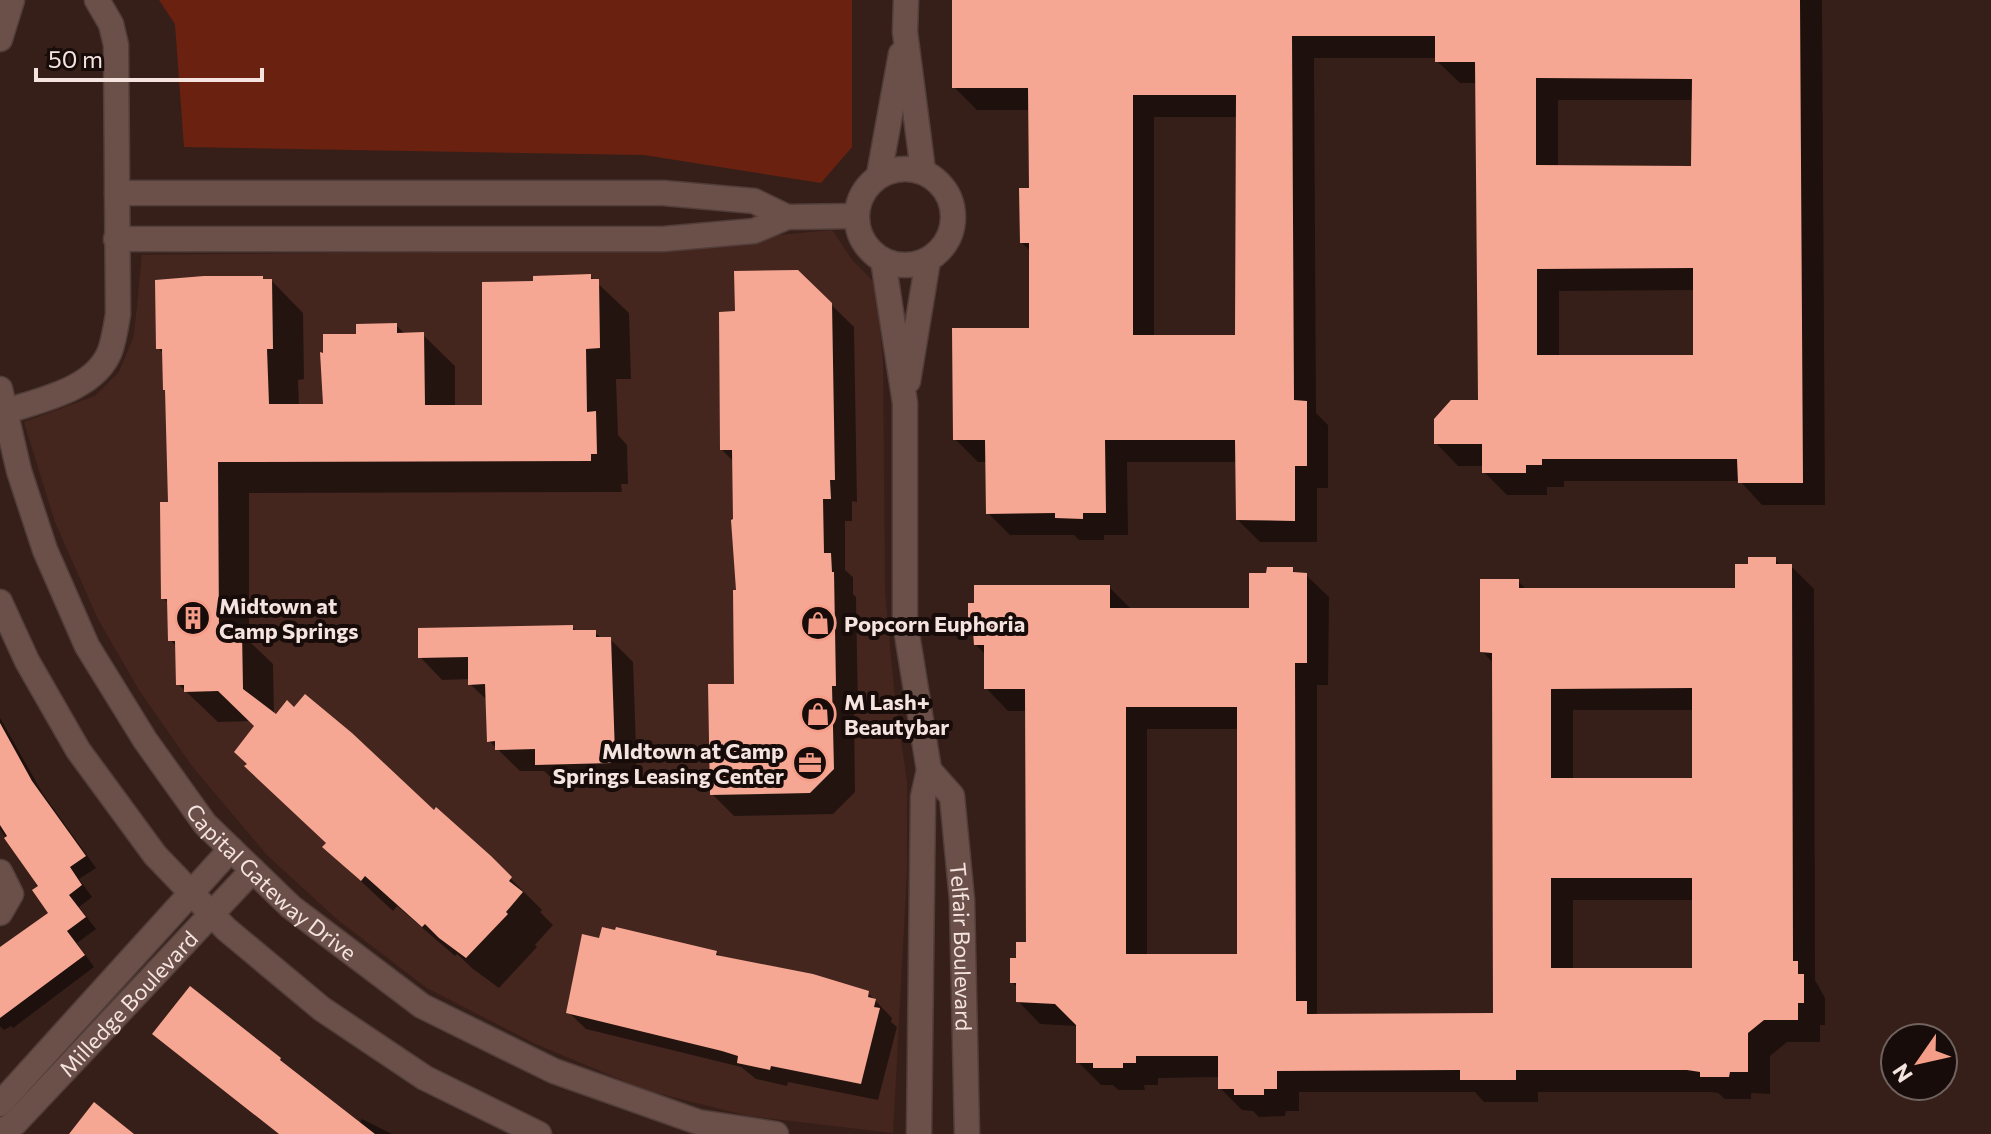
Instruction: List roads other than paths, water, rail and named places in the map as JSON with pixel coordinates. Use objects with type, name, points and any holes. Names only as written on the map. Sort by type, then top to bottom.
[{"type":"street","points":[[0,39],[12,0]]},
{"type":"street","points":[[2,400],[58,393],[84,380],[98,369],[109,353],[118,314],[116,45],[111,24],[97,0]]},
{"type":"street","points":[[879,175],[905,32],[906,0]]},
{"type":"street","points":[[905,32],[923,171]]},
{"type":"street","points":[[893,169],[923,171],[937,180],[947,192],[954,222],[949,237],[941,250],[928,260],[906,265],[883,260],[863,242],[858,229],[856,216],[863,193],[879,175],[893,169]]},
{"type":"street","points":[[117,193],[663,193],[754,201],[787,217]]},
{"type":"street","points":[[116,239],[663,239],[754,231],[787,217],[856,216]]},
{"type":"street","name":"Telfair Boulevard","points":[[883,260],[905,403],[905,622],[929,770],[923,797],[919,1134]]},
{"type":"street","name":"Telfair Boulevard","points":[[905,403],[928,260]]},
{"type":"street","name":"Capital Gateway Drive","points":[[2,400],[19,471],[45,550],[87,646],[153,752],[205,824],[291,907],[422,1006],[554,1071],[698,1122],[776,1134]]},
{"type":"street","points":[[0,602],[27,661],[78,750],[155,855],[226,929],[322,1009],[425,1078],[539,1134]]},
{"type":"street","name":"Telfair Boulevard","points":[[929,770],[952,796],[962,900],[967,1134]]},
{"type":"street","name":"Milledge Boulevard","points":[[0,1104],[231,849]]},
{"type":"street","name":"Milledge Boulevard","points":[[0,1132],[15,1123],[253,870]]},
{"type":"street","points":[[0,872],[11,894],[0,913]]},
{"type":"place","name":"Midtown at Camp Springs","points":[[193,618]]},
{"type":"place","name":"Popcorn Euphoria","points":[[818,623]]},
{"type":"place","name":"M Lash+ Beautybar","points":[[818,714]]},
{"type":"place","name":"MIdtown at Camp Springs Leasing Center","points":[[810,763]]}]
